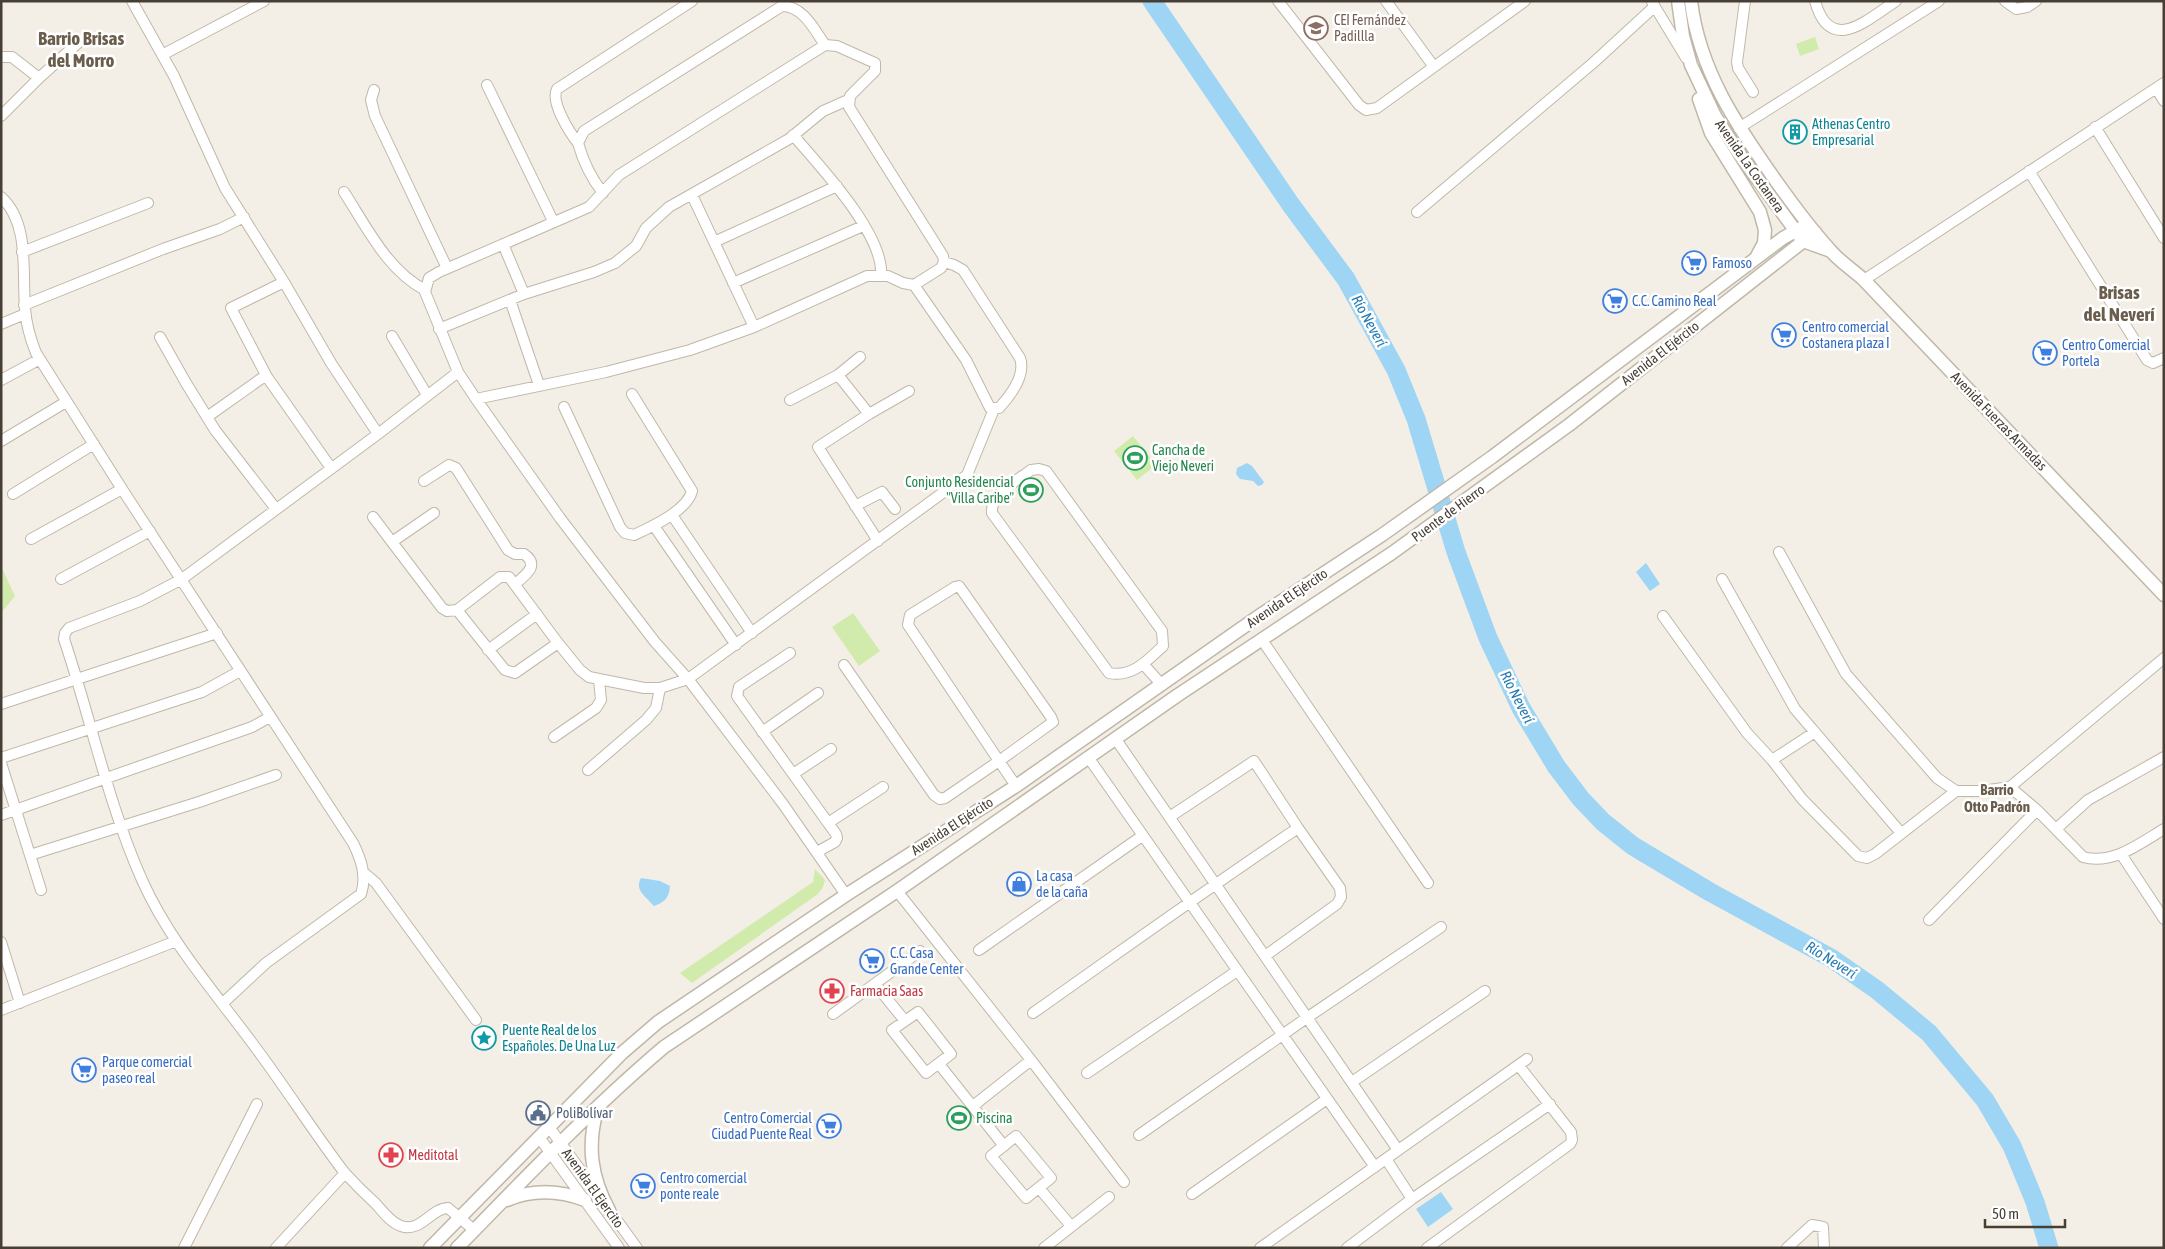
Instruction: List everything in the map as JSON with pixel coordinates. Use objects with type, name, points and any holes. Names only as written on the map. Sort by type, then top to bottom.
[{"type":"street","points":[[132,1],[174,76],[225,188],[284,282],[331,363],[378,434]]},
{"type":"street","points":[[162,54],[264,1]]},
{"type":"street","points":[[603,193],[592,176],[578,143],[565,124],[555,99],[557,89],[692,1]]},
{"type":"street","points":[[1278,1],[1359,106],[1366,110],[1377,108],[1525,1]]},
{"type":"street","name":"Avenida La Costanera","points":[[1678,1],[1683,36],[1693,69],[1719,123],[1737,151],[1803,241]]},
{"type":"street","name":"Avenida La Costanera","points":[[1691,1],[1697,34],[1706,62],[1718,90],[1739,128],[1811,228],[1831,251]]},
{"type":"street","points":[[1745,1],[1737,62],[1738,68],[1753,92]]},
{"type":"street","points":[[1815,1],[1823,19],[1840,32],[1852,30],[1896,1]]},
{"type":"street","points":[[1739,128],[1939,1]]},
{"type":"street","points":[[2005,1],[2016,9],[2027,8],[2036,1]]},
{"type":"street","points":[[1389,2],[1434,67]]},
{"type":"street","points":[[1417,212],[1592,63],[1653,4],[1693,69],[1700,104],[1711,133],[1760,212],[1765,230],[1764,243],[1756,258]]},
{"type":"street","points":[[578,143],[584,131],[782,6],[792,6],[800,11],[825,45]]},
{"type":"street","points":[[1,116],[79,42]]},
{"type":"street","points":[[476,399],[606,372],[690,350],[754,327],[861,278],[881,275],[896,278],[903,283],[914,284],[940,268],[944,262],[943,256],[848,107],[848,100],[853,92],[875,70],[876,64],[841,47],[825,45],[619,175],[588,207],[447,268],[429,278],[425,290],[426,298],[458,372],[476,399],[560,518],[655,642],[688,679],[783,804],[846,895]]},
{"type":"street","points":[[1,57],[12,57],[39,78]]},
{"type":"street","points":[[487,85],[553,221]]},
{"type":"street","points":[[1864,280],[2160,86],[2164,101]]},
{"type":"street","points":[[374,90],[371,100],[375,116],[447,268]]},
{"type":"street","points":[[439,328],[524,294],[594,272],[615,263],[636,246],[646,228],[661,213],[793,135],[823,111],[848,100]]},
{"type":"street","points":[[2095,127],[2164,238]]},
{"type":"street","points":[[793,135],[837,186],[863,226],[879,255],[881,275]]},
{"type":"street","points":[[2029,171],[2146,360],[2153,363],[2164,358]]},
{"type":"street","points":[[714,242],[837,186]]},
{"type":"street","points":[[344,192],[387,258],[407,278],[425,290]]},
{"type":"street","points":[[692,195],[754,327]]},
{"type":"street","points":[[1,196],[10,206],[18,222],[22,252],[25,310],[32,343],[40,359],[122,489],[353,843],[363,872],[361,894],[272,959],[223,1003]]},
{"type":"street","points":[[22,252],[148,202]]},
{"type":"street","points":[[1,324],[25,310],[163,249],[220,229],[244,216]]},
{"type":"street","points":[[733,283],[863,226]]},
{"type":"street","name":"Avenida El Ejército","points":[[1492,457],[1794,230],[1811,228]]},
{"type":"street","name":"Avenida El Ejército","points":[[1504,473],[1803,241],[1811,228]]},
{"type":"street","points":[[1803,241],[1831,251]]},
{"type":"street","points":[[503,244],[524,294]]},
{"type":"street","name":"Avenida Fuerzas Armadas","points":[[1831,251],[1864,280],[2164,595]]},
{"type":"street","points":[[914,284],[966,360],[990,408],[999,408],[1007,399],[1020,376],[1021,362],[982,297],[963,270],[944,262]]},
{"type":"street","points":[[284,282],[231,308],[267,377],[331,468]]},
{"type":"street","points":[[510,300],[539,385]]},
{"type":"street","points":[[392,336],[427,396]]},
{"type":"street","points":[[160,337],[207,417],[232,454],[276,509]]},
{"type":"street","points":[[790,400],[838,375],[860,357]]},
{"type":"street","points":[[1,380],[40,359]]},
{"type":"street","points":[[458,372],[378,434],[182,579],[140,601],[67,630],[64,640],[107,778],[120,827],[142,881],[176,941],[345,1173],[390,1219],[401,1226],[419,1225],[443,1208],[448,1208],[474,1230]]},
{"type":"street","points":[[1602,373],[1614,389]]},
{"type":"street","points":[[838,375],[869,414]]},
{"type":"street","points":[[207,417],[262,378],[267,377]]},
{"type":"street","points":[[878,541],[818,447],[909,391]]},
{"type":"street","points":[[564,407],[620,527],[625,533],[634,535],[654,526],[672,514],[690,497],[692,492],[632,394]]},
{"type":"street","points":[[1,441],[66,402]]},
{"type":"street","points":[[373,517],[442,608],[447,611],[457,610],[500,577],[509,577],[558,643],[580,670],[589,677],[644,688],[660,688],[688,679],[967,476],[994,409]]},
{"type":"street","points":[[13,494],[94,444]]},
{"type":"street","name":"Puente de Hierro","points":[[1382,535],[1492,457]]},
{"type":"street","points":[[424,481],[449,465],[456,468],[508,550],[515,554],[524,554],[530,559],[532,565],[530,571],[515,584]]},
{"type":"street","points":[[1031,470],[1046,470],[1162,632],[1163,646],[1144,664],[1124,674],[1109,673],[992,513],[992,506],[996,498],[1031,470]]},
{"type":"street","name":"Puente de Hierro","points":[[1392,553],[1504,473]]},
{"type":"street","points":[[31,539],[122,489]]},
{"type":"street","points":[[855,506],[882,492],[895,509]]},
{"type":"street","points":[[392,542],[434,514]]},
{"type":"street","points":[[672,514],[752,633]]},
{"type":"street","points":[[654,526],[736,645]]},
{"type":"street","points":[[61,580],[150,531]]},
{"type":"street","name":"Avenida El Ejército","points":[[430,1248],[622,1053],[658,1022],[846,895],[1016,786],[1262,614],[1382,535]]},
{"type":"street","points":[[1779,552],[1846,674],[1937,778],[1956,791],[1982,791],[2010,787],[2164,658]]},
{"type":"street","name":"Avenida El Ejército","points":[[457,1248],[560,1143],[630,1077],[685,1032],[897,891],[1115,738],[1392,553]]},
{"type":"street","points":[[1722,579],[1795,708],[1901,833]]},
{"type":"street","points":[[844,665],[934,795],[940,799],[945,798],[999,761],[1053,722],[959,586],[910,615],[908,625],[999,761],[1016,786]]},
{"type":"street","points":[[457,610],[505,670],[515,673],[558,643]]},
{"type":"street","points":[[488,650],[537,614]]},
{"type":"street","points":[[1663,616],[1747,733],[1772,760],[1802,799],[1858,856],[1867,858],[1875,854],[1956,791]]},
{"type":"street","points":[[1,704],[217,632]]},
{"type":"street","points":[[1262,640],[1428,883]]},
{"type":"street","points":[[790,653],[739,687],[736,691],[736,696],[837,838],[835,842],[818,852]]},
{"type":"street","points":[[1144,664],[1162,685]]},
{"type":"street","points":[[1,758],[202,692],[240,671]]},
{"type":"street","points":[[554,737],[596,708],[601,700],[599,680]]},
{"type":"street","points":[[588,770],[646,720],[656,708],[660,688]]},
{"type":"street","points":[[762,732],[818,693]]},
{"type":"street","points":[[1,815],[252,727],[270,717]]},
{"type":"street","points":[[1772,760],[1815,732]]},
{"type":"street","points":[[1115,738],[1398,1150]]},
{"type":"street","points":[[793,774],[831,749]]},
{"type":"street","points":[[1088,757],[1375,1167]]},
{"type":"street","points":[[2056,829],[2088,800],[2164,757]]},
{"type":"street","points":[[1170,816],[1254,760],[1340,888],[1341,897],[1337,904],[1266,956]]},
{"type":"street","points":[[1,763],[41,890]]},
{"type":"street","points":[[30,855],[276,775]]},
{"type":"street","points":[[828,823],[883,787]]},
{"type":"street","points":[[2010,787],[2037,810],[2082,856],[2092,859],[2121,854],[2164,829]]},
{"type":"street","points":[[1929,920],[2037,810]]},
{"type":"street","points":[[1033,1013],[1190,904],[1216,883],[1298,828]]},
{"type":"street","points":[[979,950],[1142,836]]},
{"type":"street","points":[[2121,854],[2164,919]]},
{"type":"street","points":[[363,872],[376,883],[476,1020]]},
{"type":"street","points":[[897,891],[1031,1060],[1124,1182]]},
{"type":"street","points":[[1139,1135],[1441,927]]},
{"type":"street","points":[[1,1010],[176,941]]},
{"type":"street","points":[[1,942],[20,1003]]},
{"type":"street","points":[[834,1014],[920,951]]},
{"type":"street","points":[[1087,1073],[1237,971]]},
{"type":"street","points":[[875,984],[905,1021]]},
{"type":"street","points":[[1352,1082],[1485,991]]},
{"type":"street","points":[[918,1012],[951,1054],[939,1064],[926,1073],[892,1030],[918,1012]]},
{"type":"street","points":[[973,1106],[1031,1060]]},
{"type":"street","points":[[1260,1248],[1523,1062],[1571,1132],[1572,1140],[1570,1144],[1427,1248]]},
{"type":"street","points":[[939,1064],[1004,1146]]},
{"type":"street","points":[[1192,1194],[1327,1099]]},
{"type":"street","points":[[184,1248],[257,1104]]},
{"type":"street","points":[[1348,1248],[1412,1199],[1550,1104]]},
{"type":"street","points":[[570,1107],[566,1116],[568,1121],[572,1124],[581,1124]]},
{"type":"street","points":[[598,1108],[592,1134],[591,1160],[598,1186],[609,1210]]},
{"type":"street","name":"Avenida El Ejercito","points":[[550,1127],[637,1248]]},
{"type":"street","points":[[1016,1136],[1051,1178],[1026,1198],[991,1156],[1004,1146],[1016,1136]]},
{"type":"street","name":"Avenida El Ejercito","points":[[539,1137],[619,1248]]},
{"type":"street","points":[[1386,1159],[1391,1170],[1412,1199]]},
{"type":"street","points":[[276,1248],[330,1187],[345,1173]]},
{"type":"street","points":[[1039,1188],[1071,1226]]},
{"type":"street","points":[[502,1202],[518,1196],[543,1192],[568,1194],[585,1200]]},
{"type":"street","points":[[1044,1248],[1109,1197]]},
{"type":"street","points":[[1787,1248],[1812,1225],[1816,1224],[1823,1227],[1824,1248]]},
{"type":"green space","points":[[1815,37],[1819,49],[1800,56],[1796,44]]},
{"type":"green space","name":"Cancha de Viejo Neveri","points":[[1133,436],[1156,465],[1137,480],[1114,451]]},
{"type":"green space","points":[[1,566],[15,596],[1,613]]},
{"type":"green space","points":[[853,613],[880,651],[859,666],[832,627]]},
{"type":"green space","points":[[815,869],[825,880],[818,894],[692,983],[680,973],[813,882]]},
{"type":"water","points":[[1247,463],[1252,466],[1264,482],[1262,485],[1258,486],[1253,481],[1240,479],[1236,474],[1237,468]]},
{"type":"water","points":[[1646,563],[1660,584],[1650,591],[1636,572]]},
{"type":"water","points":[[641,878],[660,881],[670,886],[666,899],[654,906],[640,890],[639,882]]},
{"type":"water","name":"Piscina","points":[[960,1106],[971,1120],[960,1131],[947,1116]]},
{"type":"water","points":[[1441,1192],[1453,1209],[1428,1227],[1416,1209]]},
{"type":"waterway","name":"Río Neverí","points":[[1152,1],[1291,205],[1346,279],[1396,370],[1416,419],[1456,552],[1488,638],[1521,708],[1556,766],[1581,799],[1603,822],[1633,846],[1710,892],[1831,958],[1877,990],[1929,1033],[1985,1100],[2012,1146],[2035,1202],[2049,1248]]},
{"type":"place","name":"CEI Fernández Padillla","points":[[1316,28]]},
{"type":"place","name":"Athenas Centro Empresarial","points":[[1795,132]]},
{"type":"place","name":"Famoso","points":[[1694,263]]},
{"type":"place","name":"C.C. Camino Real","points":[[1615,301]]},
{"type":"place","name":"Centro comercial Costanera plaza I","points":[[1784,335]]},
{"type":"place","name":"Centro Comercial Portela","points":[[2045,353]]},
{"type":"place","name":"Cancha de Viejo Neveri","points":[[1135,458]]},
{"type":"place","name":"Conjunto Residencial \"Villa Caribe\"","points":[[1031,490]]},
{"type":"place","name":"La casa de la caña","points":[[1019,884]]},
{"type":"place","name":"C.C. Casa Grande Center","points":[[872,961]]},
{"type":"place","name":"Farmacia Saas","points":[[832,991]]},
{"type":"place","name":"Puente Real de los Españoles. De Una Luz","points":[[484,1038]]},
{"type":"place","name":"Parque comercial paseo real","points":[[84,1070]]},
{"type":"place","name":"PoliBolívar","points":[[538,1113]]},
{"type":"place","name":"Piscina","points":[[959,1118]]},
{"type":"place","name":"Centro Comercial Ciudad Puente Real","points":[[829,1126]]},
{"type":"place","name":"Meditotal","points":[[391,1155]]},
{"type":"place","name":"Centro comercial ponte reale","points":[[643,1186]]},
{"type":"district","name":"Barrio Brisas del Morro","points":[[81,49]]},
{"type":"district","name":"Brisas del Neverí","points":[[2119,303]]},
{"type":"district","name":"Barrio Otto Padrón","points":[[1997,798]]}]
